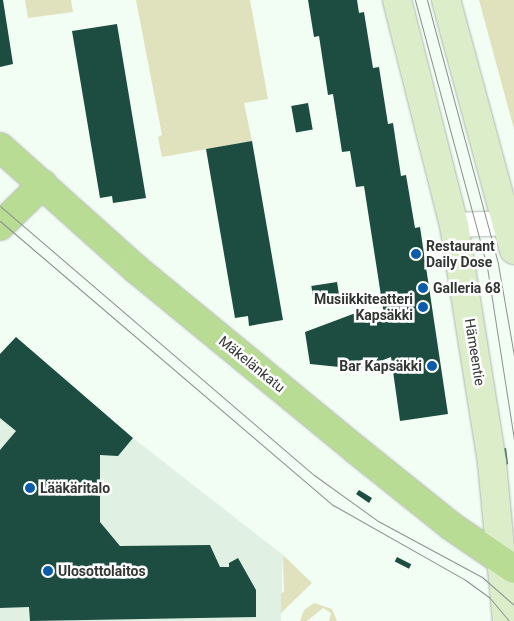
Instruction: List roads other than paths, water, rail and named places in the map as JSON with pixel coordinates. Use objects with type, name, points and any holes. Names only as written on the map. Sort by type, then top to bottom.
[{"type":"main road","name":"Hämeentie","points":[[397,0],[454,225],[508,565],[507,621]]},
{"type":"main road","points":[[446,0],[512,233]]},
{"type":"main road","name":"Mäkelänkatu","points":[[0,147],[136,269],[451,526],[508,565]]},
{"type":"main road","points":[[0,226],[43,184]]},
{"type":"street","points":[[454,225],[512,233]]},
{"type":"tram line","points":[[415,0],[487,267],[514,439]]},
{"type":"tram line","points":[[427,0],[498,264],[514,356]]},
{"type":"tram line","points":[[0,206],[314,475],[378,521],[482,577],[514,605]]},
{"type":"tram line","points":[[0,221],[333,505],[464,579],[489,597],[509,621]]},
{"type":"place","name":"Restaurant Daily Dose","points":[[416,254]]},
{"type":"place","name":"Galleria 68","points":[[423,288]]},
{"type":"place","name":"Musiikkiteatteri Kapsäkki","points":[[423,307]]},
{"type":"place","name":"Bar Kapsäkki","points":[[432,366]]},
{"type":"place","name":"Lääkäritalo","points":[[30,488]]},
{"type":"place","name":"Ulosottolaitos","points":[[48,571]]}]
